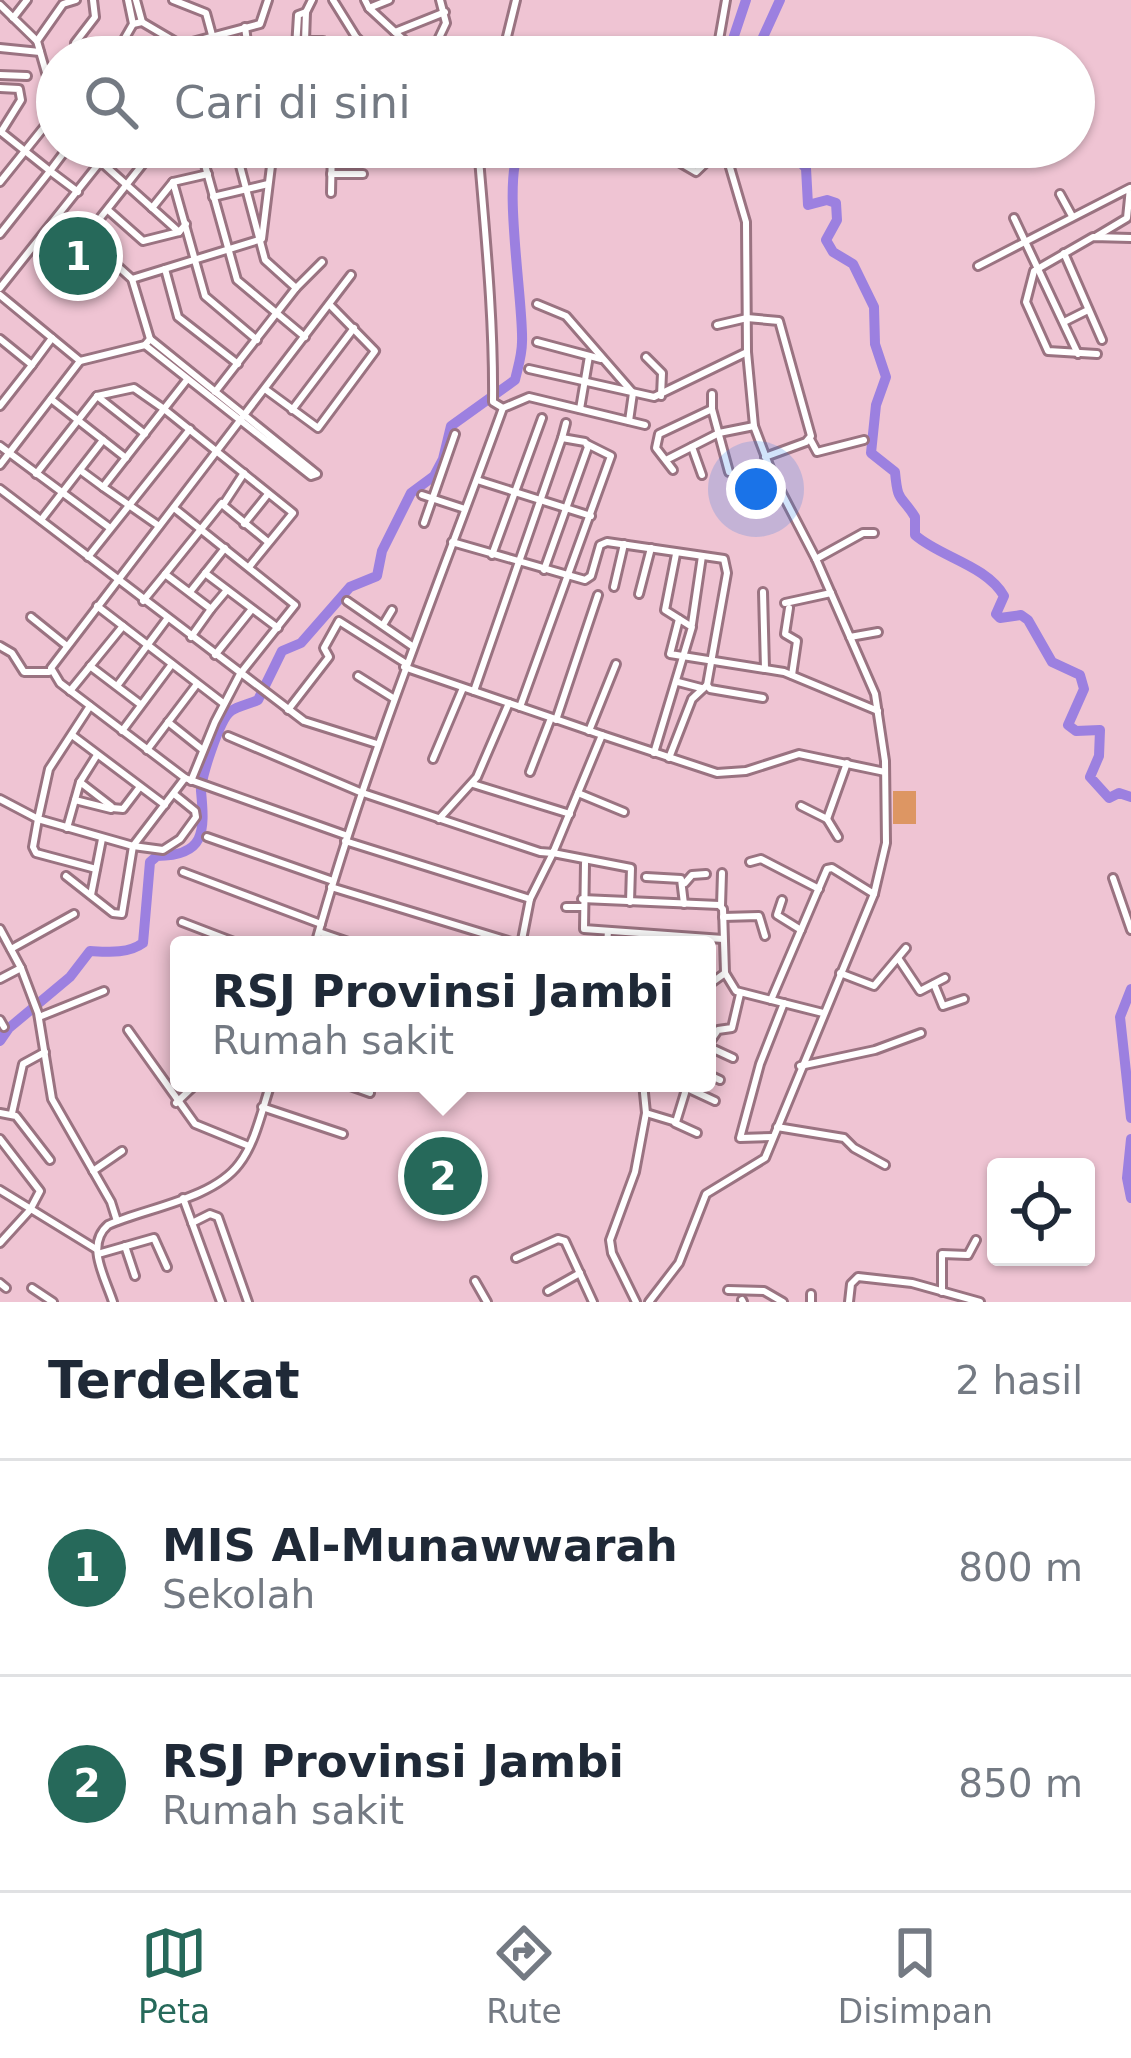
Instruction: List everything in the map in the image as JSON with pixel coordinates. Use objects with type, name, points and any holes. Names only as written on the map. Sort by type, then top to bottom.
[{"type":"street","points":[[14,18],[27,0]]},
{"type":"street","points":[[41,36],[62,2],[76,0]]},
{"type":"street","points":[[80,36],[94,17],[93,0]]},
{"type":"street","points":[[128,36],[137,23],[132,0]]},
{"type":"street","points":[[173,0],[206,14],[214,35]]},
{"type":"street","points":[[211,36],[264,21],[268,0]]},
{"type":"street","points":[[304,36],[298,15],[306,12],[312,0]]},
{"type":"street","points":[[333,0],[355,36]]},
{"type":"street","points":[[367,4],[388,0]]},
{"type":"street","points":[[438,36],[446,22],[440,0]]},
{"type":"street","points":[[507,36],[516,0]]},
{"type":"street","points":[[720,36],[726,0]]},
{"type":"street","points":[[367,4],[400,36]]},
{"type":"street","points":[[0,5],[36,39]]},
{"type":"street","points":[[395,32],[445,12]]},
{"type":"street","points":[[137,23],[163,36]]},
{"type":"street","points":[[245,27],[246,36]]},
{"type":"street","points":[[300,36],[302,31]]},
{"type":"street","points":[[0,48],[36,52]]},
{"type":"street","points":[[0,76],[23,76],[20,103],[0,131],[36,160]]},
{"type":"street","points":[[0,88],[19,89]]},
{"type":"street","points":[[2,177],[36,138]]},
{"type":"street","points":[[46,168],[78,192]]},
{"type":"street","points":[[0,234],[52,168]]},
{"type":"street","points":[[80,361],[0,292],[96,168]]},
{"type":"street","points":[[108,168],[179,232]]},
{"type":"street","points":[[86,236],[141,168]]},
{"type":"street","points":[[206,168],[237,280],[305,337]]},
{"type":"street","points":[[240,168],[262,239]]},
{"type":"street","points":[[269,168],[262,239],[265,260],[296,288]]},
{"type":"street","points":[[331,168],[331,193]]},
{"type":"street","points":[[479,168],[493,324],[493,400],[503,408]]},
{"type":"street","points":[[649,1302],[679,1263],[706,1194],[764,1160],[874,894],[885,855],[885,772],[878,711],[831,593],[754,426],[747,352],[746,222],[729,168]]},
{"type":"street","points":[[152,208],[173,182],[208,174]]},
{"type":"street","points":[[331,174],[363,174]]},
{"type":"street","points":[[173,182],[207,300],[257,340]]},
{"type":"street","points":[[213,197],[270,184]]},
{"type":"street","points":[[978,266],[1130,188],[1126,218],[1039,266],[1027,304],[1048,351],[1097,354]]},
{"type":"street","points":[[1060,194],[1072,216]]},
{"type":"street","points":[[108,210],[143,241],[179,232],[187,222]]},
{"type":"street","points":[[61,214],[132,279],[147,342],[187,380],[243,418],[316,474],[311,476],[243,418]]},
{"type":"street","points":[[1014,218],[1078,354]]},
{"type":"street","points":[[1096,237],[1131,238]]},
{"type":"street","points":[[132,279],[262,239]]},
{"type":"street","points":[[1064,253],[1102,340]]},
{"type":"street","points":[[215,392],[322,262]]},
{"type":"street","points":[[166,269],[178,317],[238,364]]},
{"type":"street","points":[[51,672],[351,275]]},
{"type":"street","points":[[537,304],[566,316],[633,393],[629,421]]},
{"type":"street","points":[[265,389],[318,428],[375,351],[331,305]]},
{"type":"street","points":[[1064,322],[1089,309]]},
{"type":"street","points":[[717,325],[747,318],[779,321],[817,452],[864,440]]},
{"type":"street","points":[[292,410],[354,328]]},
{"type":"street","points":[[0,406],[52,338]]},
{"type":"street","points":[[0,339],[32,365]]},
{"type":"street","points":[[0,465],[80,361],[147,342]]},
{"type":"street","points":[[147,342],[215,392],[221,402]]},
{"type":"street","points":[[537,342],[604,360]]},
{"type":"street","points":[[0,356],[8,346]]},
{"type":"street","points":[[529,368],[661,396],[747,352]]},
{"type":"street","points":[[580,409],[590,356]]},
{"type":"street","points":[[646,357],[662,374],[661,396]]},
{"type":"street","points":[[103,487],[187,380]]},
{"type":"street","points":[[36,474],[97,396],[134,388],[293,513],[249,567]]},
{"type":"street","points":[[712,394],[729,472]]},
{"type":"street","points":[[97,396],[145,434]]},
{"type":"street","points":[[318,936],[344,838],[404,665],[503,408],[529,397],[645,425]]},
{"type":"street","points":[[51,399],[126,458]]},
{"type":"street","points":[[673,470],[656,448],[658,434],[712,409]]},
{"type":"street","points":[[492,555],[542,418]]},
{"type":"street","points":[[474,692],[566,423]]},
{"type":"street","points":[[667,460],[719,433],[754,426]]},
{"type":"street","points":[[88,557],[190,429]]},
{"type":"street","points":[[424,523],[455,434]]},
{"type":"street","points":[[520,707],[611,456],[602,448],[562,439]]},
{"type":"street","points":[[41,520],[103,440]]},
{"type":"street","points":[[765,457],[810,440]]},
{"type":"street","points":[[544,570],[587,445]]},
{"type":"street","points":[[0,446],[110,528]]},
{"type":"street","points":[[692,447],[702,475]]},
{"type":"street","points":[[80,470],[159,526]]},
{"type":"street","points":[[143,601],[244,473]]},
{"type":"street","points":[[477,480],[591,516]]},
{"type":"street","points":[[0,489],[304,721],[377,744]]},
{"type":"street","points":[[244,524],[269,493]]},
{"type":"street","points":[[422,495],[466,509]]},
{"type":"street","points":[[222,503],[270,543]]},
{"type":"street","points":[[66,876],[115,915],[122,913],[133,846],[174,794],[195,781],[203,751],[240,674],[295,608],[295,602],[173,508]]},
{"type":"street","points":[[816,559],[863,533],[874,533]]},
{"type":"street","points":[[452,542],[586,580],[600,545],[607,542],[728,563],[704,687],[692,700],[669,758]]},
{"type":"street","points":[[614,587],[624,544]]},
{"type":"street","points":[[190,592],[225,548]]},
{"type":"street","points":[[639,594],[651,548]]},
{"type":"street","points":[[676,552],[664,607],[666,614],[692,624]]},
{"type":"street","points":[[654,753],[686,658],[702,556]]},
{"type":"street","points":[[206,573],[278,628]]},
{"type":"street","points":[[165,574],[212,609]]},
{"type":"street","points":[[190,637],[227,590]]},
{"type":"street","points":[[763,592],[765,669]]},
{"type":"street","points":[[792,675],[797,640],[785,634],[787,606],[831,593]]},
{"type":"street","points":[[530,772],[598,595]]},
{"type":"street","points":[[346,601],[412,646]]},
{"type":"street","points":[[97,606],[224,704]]},
{"type":"street","points":[[215,655],[252,609]]},
{"type":"street","points":[[383,626],[392,610]]},
{"type":"street","points":[[31,617],[67,646]]},
{"type":"street","points":[[117,686],[167,619]]},
{"type":"street","points":[[680,619],[670,653],[792,675],[878,711]]},
{"type":"street","points":[[341,664],[329,657],[325,646],[343,620],[404,665],[707,772],[727,774],[794,754],[885,772]]},
{"type":"street","points":[[70,691],[123,626]]},
{"type":"street","points":[[850,637],[878,632]]},
{"type":"street","points":[[0,646],[12,653],[24,672],[51,672],[147,750],[195,781],[344,838],[530,899]]},
{"type":"street","points":[[288,710],[329,657]]},
{"type":"street","points":[[122,730],[172,664]]},
{"type":"street","points":[[590,731],[616,664]]},
{"type":"street","points":[[90,666],[141,705]]},
{"type":"street","points":[[358,676],[393,698]]},
{"type":"street","points":[[678,682],[763,698]]},
{"type":"street","points":[[147,750],[197,684]]},
{"type":"street","points":[[433,759],[463,688]]},
{"type":"street","points":[[439,819],[472,784],[508,703]]},
{"type":"street","points":[[90,706],[49,769],[33,847],[36,853],[96,869]]},
{"type":"street","points":[[168,722],[203,751]]},
{"type":"street","points":[[71,734],[165,806]]},
{"type":"street","points":[[523,936],[530,899],[602,735]]},
{"type":"street","points":[[228,736],[360,792],[439,819],[540,852],[631,868],[630,902]]},
{"type":"street","points":[[68,828],[80,782],[97,754]]},
{"type":"street","points":[[826,819],[848,763]]},
{"type":"street","points":[[80,782],[112,808]]},
{"type":"street","points":[[472,784],[569,814]]},
{"type":"street","points":[[75,800],[123,809],[140,787]]},
{"type":"street","points":[[578,793],[624,812]]},
{"type":"street","points":[[0,799],[38,819],[163,850],[180,839],[196,814],[174,794]]},
{"type":"street","points":[[801,806],[826,819],[838,837]]},
{"type":"street","points":[[207,837],[493,936]]},
{"type":"street","points":[[91,895],[103,838]]},
{"type":"street","points":[[750,862],[761,859],[819,889]]},
{"type":"street","points":[[585,862],[583,928],[674,936]]},
{"type":"street","points":[[771,1000],[832,868],[874,894]]},
{"type":"street","points":[[183,872],[337,936]]},
{"type":"street","points":[[722,873],[725,973],[740,994],[823,1013]]},
{"type":"street","points":[[684,904],[685,883],[692,874],[706,874]]},
{"type":"street","points":[[646,877],[685,883]]},
{"type":"street","points":[[1113,878],[1131,930]]},
{"type":"street","points":[[777,915],[782,900]]},
{"type":"street","points":[[566,907],[630,902],[721,906]]},
{"type":"street","points":[[11,949],[74,914]]},
{"type":"street","points":[[722,917],[777,915],[801,930]]},
{"type":"street","points":[[760,917],[765,936]]},
{"type":"street","points":[[182,922],[219,936]]},
{"type":"street","points":[[0,929],[32,995],[52,1099],[118,1221]]},
{"type":"street","points":[[608,932],[608,936]]},
{"type":"street","points":[[716,939],[723,939]]},
{"type":"street","points":[[840,973],[875,986],[906,948]]},
{"type":"street","points":[[898,958],[920,991],[945,978]]},
{"type":"street","points":[[0,979],[21,968]]},
{"type":"street","points":[[716,980],[725,973]]},
{"type":"street","points":[[934,984],[943,1006],[964,1000]]},
{"type":"street","points":[[38,1015],[104,991]]},
{"type":"street","points":[[716,1033],[732,1028],[740,994]]},
{"type":"street","points":[[773,1137],[740,1138],[760,1064],[784,1003]]},
{"type":"street","points":[[128,1030],[176,1103],[198,1126],[249,1146]]},
{"type":"street","points":[[800,1066],[875,1050],[921,1033]]},
{"type":"street","points":[[716,1050],[733,1058]]},
{"type":"street","points":[[12,1113],[23,1064],[45,1052]]},
{"type":"street","points":[[716,1077],[720,1079]]},
{"type":"street","points":[[176,1103],[188,1092]]},
{"type":"street","points":[[113,1302],[97,1251],[98,1233],[183,1198],[233,1171],[249,1146],[267,1092]]},
{"type":"street","points":[[636,1302],[610,1240],[635,1172],[646,1113],[644,1092]]},
{"type":"street","points":[[675,1123],[685,1092]]},
{"type":"street","points":[[698,1092],[715,1101]]},
{"type":"street","points":[[262,1106],[343,1134]]},
{"type":"street","points":[[0,1113],[12,1113]]},
{"type":"street","points":[[12,1113],[50,1160]]},
{"type":"street","points":[[646,1113],[697,1132]]},
{"type":"street","points":[[777,1127],[845,1138],[850,1146],[884,1165]]},
{"type":"street","points":[[0,1139],[40,1191],[30,1210],[0,1243]]},
{"type":"street","points":[[93,1171],[122,1151]]},
{"type":"street","points":[[0,1190],[97,1251],[154,1238],[166,1267]]},
{"type":"street","points":[[183,1198],[221,1302]]},
{"type":"street","points":[[192,1223],[211,1214],[218,1217],[248,1302]]},
{"type":"street","points":[[516,1258],[562,1239],[593,1302]]},
{"type":"street","points":[[942,1292],[942,1254],[968,1255],[976,1240]]},
{"type":"street","points":[[125,1246],[135,1276]]},
{"type":"street","points":[[548,1291],[580,1273]]},
{"type":"street","points":[[849,1302],[852,1280],[858,1277],[912,1283],[980,1302]]},
{"type":"street","points":[[475,1281],[487,1302]]},
{"type":"street","points":[[32,1288],[53,1302]]},
{"type":"street","points":[[728,1290],[764,1291],[782,1302]]},
{"type":"shaded area","points":[[893,791],[916,791],[916,824],[893,824]]},
{"type":"waterway","points":[[734,36],[746,0]]},
{"type":"waterway","points":[[764,36],[780,0]]},
{"type":"waterway","points":[[0,1041],[70,977],[90,951],[124,951],[143,943],[150,862],[157,856],[185,852],[198,839],[204,775],[227,716],[258,700],[282,651],[301,643],[350,587],[377,576],[382,551],[411,493],[434,476],[443,459],[451,426],[515,380],[522,324],[514,238],[515,168]]},
{"type":"waterway","points":[[806,168],[808,205],[827,200],[836,203],[837,220],[826,240],[833,252],[853,264],[874,307],[875,344],[886,377],[876,405],[871,453],[895,472],[899,494],[915,517],[915,535],[986,576],[1004,596],[996,614],[1000,618],[1021,615],[1028,620],[1052,662],[1080,675],[1084,689],[1068,725],[1076,731],[1100,730],[1099,756],[1090,777],[1109,798],[1119,793],[1131,797]]},
{"type":"waterway","points":[[1131,989],[1120,1017],[1131,1118]]},
{"type":"waterway","points":[[1131,1139],[1127,1178],[1131,1198]]},
{"type":"place","name":"MIS Al-Munawwarah","points":[[78,256]]},
{"type":"place","name":"RSJ Provinsi Jambi","points":[[443,1176]]}]
